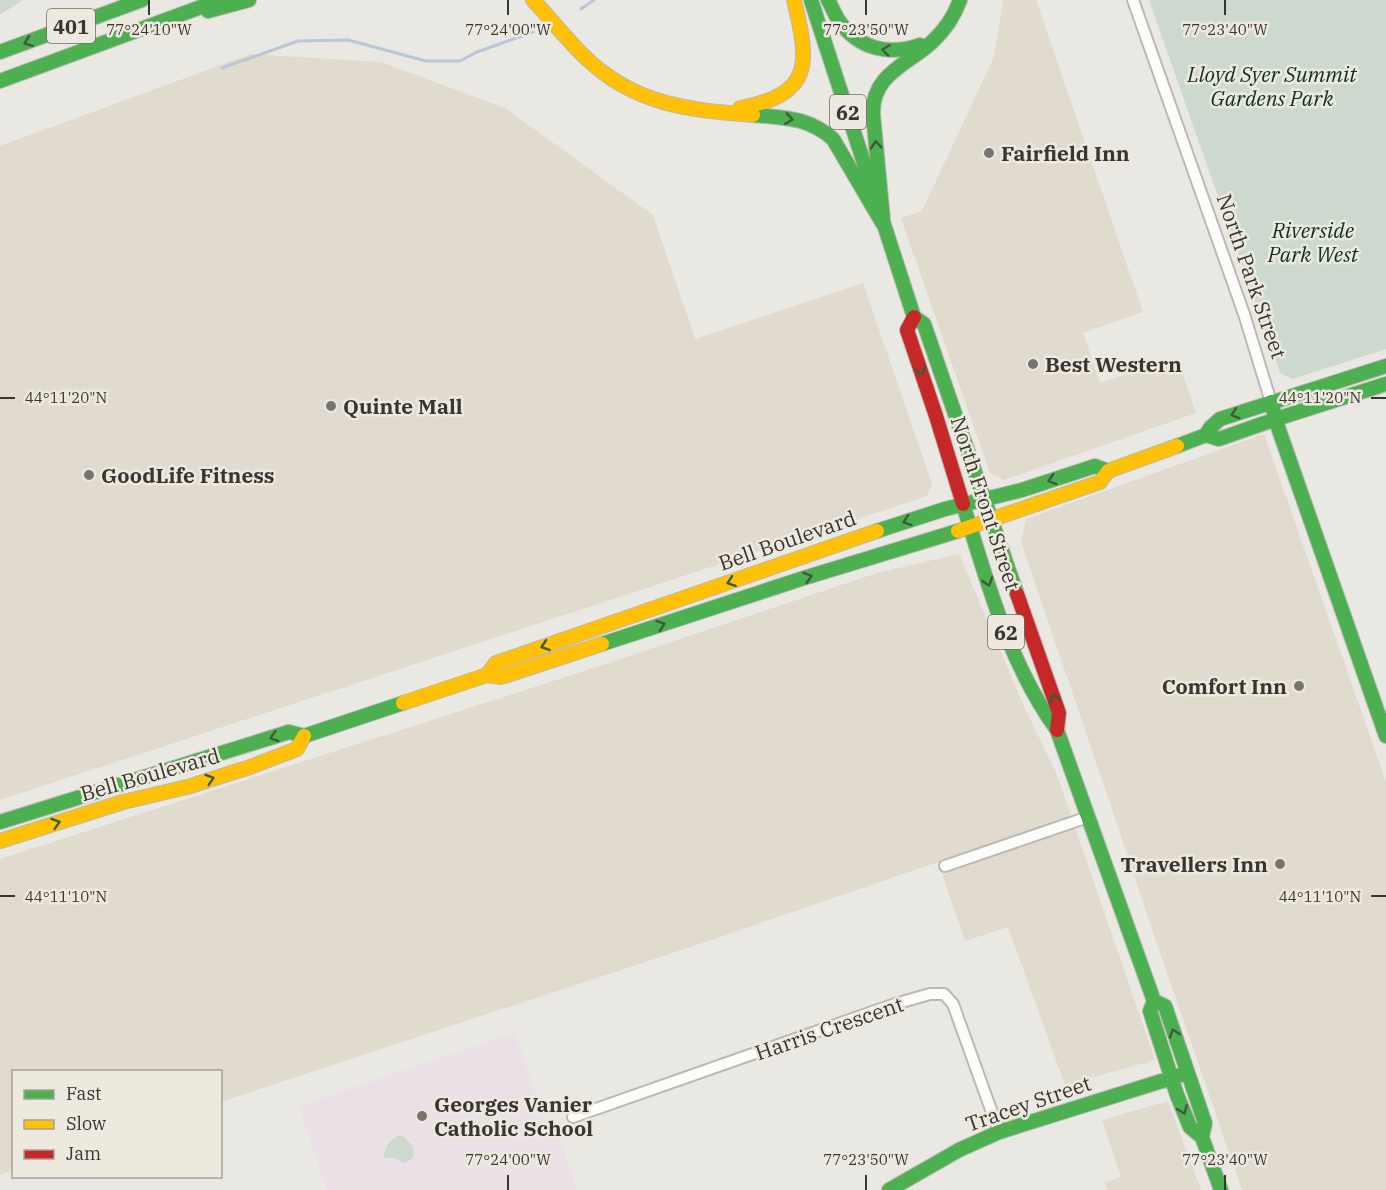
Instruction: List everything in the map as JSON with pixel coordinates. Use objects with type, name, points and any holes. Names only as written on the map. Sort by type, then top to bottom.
[{"type":"main road","name":"401","points":[[0,52],[142,0]]},
{"type":"main road","name":"401","points":[[0,81],[220,0]]},
{"type":"main road","points":[[133,32],[249,0]]},
{"type":"main road","points":[[533,0],[592,64],[640,94],[666,104],[689,109],[791,118],[808,122],[821,129],[833,139],[883,224]]},
{"type":"main road","points":[[546,0],[561,29]]},
{"type":"main road","points":[[710,111],[761,104],[784,93],[794,84],[804,62],[794,0]]},
{"type":"main road","name":"North Front Street","points":[[812,0],[914,317],[924,324],[1059,713],[1058,730]]},
{"type":"main road","points":[[828,0],[840,22],[849,32],[870,47],[892,52],[903,51],[913,49],[941,34]]},
{"type":"main road","points":[[883,224],[873,111],[874,99],[884,78],[941,34],[949,24],[960,0]]},
{"type":"main road","name":"North Front Street","points":[[914,317],[907,330],[970,527],[1015,656],[1048,718],[1058,730],[1154,1001],[1150,1011],[1172,1078],[1190,1127],[1202,1137],[1221,1190]]},
{"type":"main road","name":"Bell Boulevard","points":[[1206,435],[1220,419],[1386,366]]},
{"type":"main road","name":"Bell Boulevard","points":[[0,822],[289,732],[304,736],[487,675],[501,677],[804,578],[970,527],[1100,482],[1108,471],[1206,435],[1219,439],[1386,384]]},
{"type":"main road","name":"North Park Street","points":[[1271,402],[1386,736]]},
{"type":"main road","name":"Bell Boulevard","points":[[487,675],[496,663],[883,529],[963,504],[1022,490],[1095,466],[1108,471]]},
{"type":"main road","name":"Bell Boulevard","points":[[0,841],[123,802],[187,787],[250,767],[297,749],[304,736]]},
{"type":"main road","name":"North Front Street","points":[[1154,1001],[1165,1006],[1205,1123],[1202,1137]]},
{"type":"main road","name":"Tracey Street","points":[[889,1190],[959,1150],[999,1132],[1187,1073]]},
{"type":"street","name":"North Park Street","points":[[1133,0],[1244,314],[1271,402]]},
{"type":"street","points":[[945,866],[1088,817]]},
{"type":"street","name":"Harris Crescent","points":[[573,1117],[896,1004],[930,994],[944,994],[953,1004],[999,1132]]},
{"type":"shaded area","points":[[1003,0],[1036,0],[1143,312],[1083,333],[1100,383],[1177,357],[1196,413],[1004,480],[990,473],[901,218],[922,211],[994,57]]},
{"type":"shaded area","name":"Quinte Mall","points":[[251,54],[381,62],[505,108],[653,215],[695,339],[863,283],[932,484],[927,496],[0,800],[0,146]]},
{"type":"shaded area","points":[[1264,434],[1386,782],[1386,1190],[1242,1190],[1021,542],[1026,519]]},
{"type":"shaded area","points":[[959,554],[1023,704],[1057,775],[1155,1060],[1065,1085],[1008,927],[965,941],[938,862],[699,944],[222,1102],[222,1070],[12,1070],[12,1170],[0,1175],[0,859],[603,665],[877,573]]},
{"type":"shaded area","name":"Georges Vanier Catholic School","points":[[515,1033],[547,1128],[556,1125],[577,1190],[327,1190],[299,1106]]},
{"type":"shaded area","points":[[1168,1101],[1201,1190],[1108,1190],[1105,1182],[1121,1177],[1102,1120]]},
{"type":"green space","points":[[0,0],[23,0],[0,15]]},
{"type":"green space","points":[[1149,0],[1386,0],[1386,349],[1293,379],[1280,373]]},
{"type":"green space","points":[[401,1135],[414,1150],[412,1158],[402,1163],[395,1158],[384,1158],[389,1143]]},
{"type":"waterway","points":[[581,9],[594,0]]},
{"type":"waterway","points":[[222,68],[298,41],[348,40],[426,61],[460,61],[477,52],[533,32]]},
{"type":"traffic: fast","points":[[0,52],[142,0]]},
{"type":"traffic: fast","points":[[0,81],[220,0]]},
{"type":"traffic: fast","points":[[208,11],[249,0]]},
{"type":"traffic: fast","points":[[811,0],[914,317],[924,324],[1017,594]]},
{"type":"traffic: fast","points":[[828,0],[847,31],[865,44],[886,50],[920,45]]},
{"type":"traffic: fast","points":[[883,219],[873,114],[874,100],[885,80],[941,33],[952,18],[960,0]]},
{"type":"traffic: fast","points":[[753,115],[796,120],[814,126],[833,139],[883,224]]},
{"type":"traffic: fast","points":[[1206,435],[1220,419],[1386,366]]},
{"type":"traffic: fast","points":[[1177,446],[1206,435],[1219,439],[1386,384]]},
{"type":"traffic: fast","points":[[1271,402],[1386,736]]},
{"type":"traffic: fast","points":[[877,531],[945,509],[1022,490],[1095,466],[1108,471]]},
{"type":"traffic: fast","points":[[963,504],[1012,650],[1025,678],[1057,730],[1154,1001],[1150,1011],[1177,1095],[1190,1127],[1202,1137]]},
{"type":"traffic: fast","points":[[602,644],[958,531]]},
{"type":"traffic: fast","points":[[0,822],[289,732],[304,736],[403,703]]},
{"type":"traffic: fast","points":[[1154,1001],[1165,1006],[1205,1123],[1202,1137],[1221,1190]]},
{"type":"traffic: fast","points":[[889,1190],[959,1150],[999,1132],[1181,1075]]},
{"type":"traffic: slow","points":[[533,0],[586,58],[624,86],[643,95],[685,107],[753,115]]},
{"type":"traffic: slow","points":[[740,108],[764,102],[782,94],[794,84],[803,58],[794,0]]},
{"type":"traffic: slow","points":[[958,531],[1100,482],[1108,471],[1177,446]]},
{"type":"traffic: slow","points":[[487,675],[496,663],[877,531]]},
{"type":"traffic: slow","points":[[403,703],[487,675],[501,677],[602,644]]},
{"type":"traffic: slow","points":[[0,841],[123,802],[187,787],[250,767],[297,749],[304,736]]},
{"type":"traffic: jam","points":[[914,317],[907,330],[963,504]]},
{"type":"traffic: jam","points":[[1017,594],[1059,713],[1057,730]]},
{"type":"place","name":"Fairfield Inn","points":[[989,153]]},
{"type":"place","name":"Best Western","points":[[1033,364]]},
{"type":"place","name":"Quinte Mall","points":[[331,406]]},
{"type":"place","name":"GoodLife Fitness","points":[[89,475]]},
{"type":"place","name":"Comfort Inn","points":[[1299,686]]},
{"type":"place","name":"Travellers Inn","points":[[1280,864]]},
{"type":"place","name":"Georges Vanier Catholic School","points":[[422,1116]]},
{"type":"park label","name":"Lloyd Syer Summit Gardens Park","points":[[1272,86]]},
{"type":"park label","name":"Riverside Park West","points":[[1313,242]]}]
